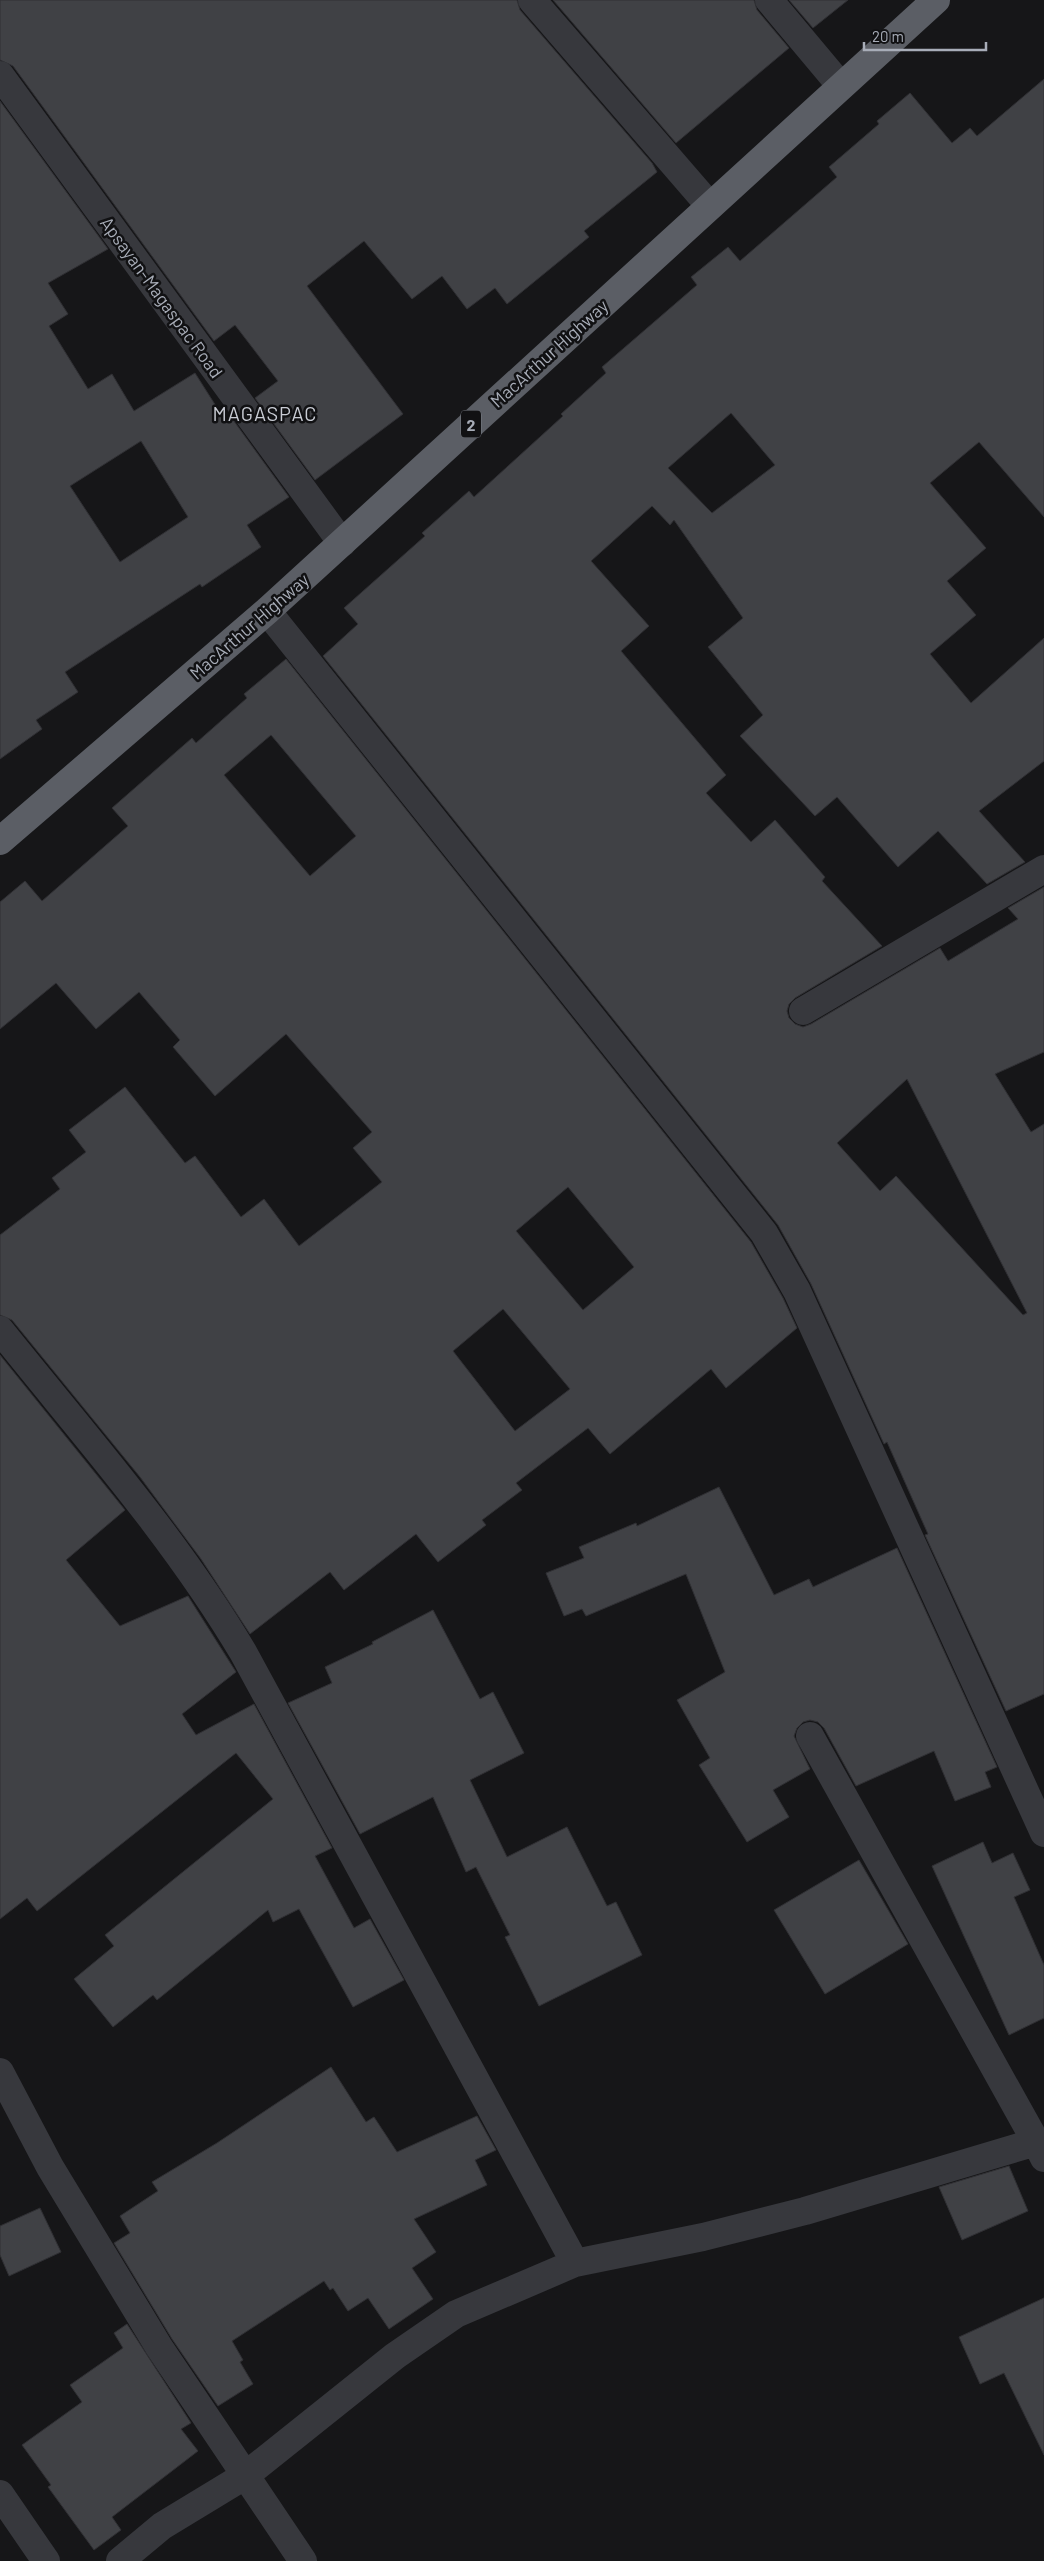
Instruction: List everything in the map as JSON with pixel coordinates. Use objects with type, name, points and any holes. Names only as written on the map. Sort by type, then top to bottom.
[{"type":"highway","name":"MacArthur Highway","points":[[0,841],[267,611],[936,0]]},
{"type":"street","points":[[532,0],[710,206]]},
{"type":"street","points":[[769,0],[841,86]]},
{"type":"street","name":"Apsayan-Magaspac Road","points":[[0,75],[342,543]]},
{"type":"street","points":[[267,611],[764,1233],[797,1292],[1044,1833]]},
{"type":"street","points":[[803,1011],[1044,868]]},
{"type":"street","points":[[0,1330],[174,1547],[217,1608],[257,1678],[575,2263]]},
{"type":"street","points":[[120,2561],[162,2526],[246,2475],[395,2356],[456,2314],[575,2263],[712,2235],[1041,2142],[810,1736]]},
{"type":"street","points":[[0,2072],[50,2167],[149,2331],[303,2561]]},
{"type":"street","points":[[0,2494],[46,2561]]},
{"type":"building","points":[[0,0],[517,0],[520,10],[652,163],[657,172],[584,231],[589,237],[507,304],[495,288],[467,309],[442,276],[412,299],[364,241],[307,286],[403,414],[315,480],[255,398],[278,381],[235,325],[214,341],[13,66],[0,60]]},
{"type":"building","points":[[553,0],[754,0],[757,10],[789,48],[676,143]]},
{"type":"building","points":[[789,0],[848,0],[813,28]]},
{"type":"building","points":[[1044,79],[1044,517],[979,442],[930,483],[986,548],[947,581],[976,615],[930,654],[971,703],[1044,638],[1044,761],[979,811],[1025,862],[987,884],[938,831],[898,867],[837,797],[815,816],[740,736],[763,715],[708,647],[743,618],[674,520],[670,525],[652,506],[591,561],[649,626],[621,651],[726,775],[706,793],[751,842],[775,820],[825,877],[822,881],[882,946],[795,998],[789,1004],[787,1011],[789,1018],[795,1024],[803,1027],[811,1024],[940,948],[948,961],[1018,919],[1008,908],[1044,887],[1044,1052],[995,1074],[1031,1132],[1044,1124],[1044,1694],[1006,1711],[925,1535],[928,1534],[887,1442],[884,1444],[811,1284],[778,1225],[323,656],[358,624],[344,608],[425,536],[422,533],[469,491],[474,497],[563,416],[561,414],[606,373],[602,367],[697,285],[691,277],[728,247],[740,261],[837,177],[829,167],[879,124],[877,121],[910,93],[952,143],[970,128],[977,136]],"holes":[[[731,413],[775,465],[712,513],[668,468]],[[907,1079],[1027,1313],[1023,1315],[896,1176],[880,1191],[837,1143]]]},
{"type":"building","points":[[0,101],[108,249],[48,283],[68,314],[49,326],[88,389],[112,374],[134,411],[195,373],[221,414],[226,420],[231,417],[289,497],[247,525],[261,547],[202,587],[200,584],[65,672],[78,692],[36,720],[42,729],[0,759]],"holes":[[[141,441],[188,517],[120,562],[70,486]]]},
{"type":"building","points":[[286,659],[751,1242],[783,1298],[797,1328],[726,1388],[711,1369],[610,1454],[588,1428],[516,1483],[522,1490],[482,1520],[486,1525],[438,1562],[416,1534],[344,1590],[330,1572],[250,1634],[201,1559],[140,1477],[12,1320],[0,1315],[0,1235],[60,1189],[52,1178],[86,1152],[69,1130],[125,1087],[185,1163],[195,1156],[241,1217],[264,1199],[299,1246],[382,1182],[353,1148],[372,1132],[286,1034],[215,1096],[173,1047],[180,1040],[139,992],[96,1029],[56,983],[0,1029],[0,902],[25,881],[42,901],[128,826],[112,808],[192,738],[196,743],[247,698],[244,694]],"holes":[[[271,735],[356,836],[310,876],[224,775]],[[568,1187],[634,1267],[583,1310],[516,1231]],[[503,1309],[570,1389],[515,1431],[453,1351]]]},
{"type":"building","points":[[0,1355],[125,1510],[66,1560],[120,1626],[188,1596],[236,1672],[182,1714],[196,1735],[254,1704],[332,1848],[315,1856],[354,1928],[370,1919],[404,1980],[353,2007],[299,1909],[273,1922],[268,1910],[157,2000],[153,1995],[113,2027],[74,1979],[114,1946],[105,1935],[273,1799],[236,1753],[37,1911],[27,1898],[0,1919]]},
{"type":"building","points":[[719,1487],[774,1595],[809,1579],[813,1587],[897,1548],[997,1767],[985,1772],[991,1787],[955,1801],[934,1751],[856,1786],[824,1728],[818,1722],[810,1720],[803,1722],[797,1728],[794,1736],[810,1769],[773,1790],[789,1817],[747,1842],[699,1765],[710,1758],[677,1700],[725,1672],[686,1574],[586,1616],[582,1609],[564,1616],[546,1573],[584,1558],[579,1547],[636,1523],[637,1526]]},
{"type":"building","points":[[433,1610],[480,1699],[493,1692],[524,1753],[470,1780],[507,1857],[567,1827],[607,1906],[616,1902],[642,1955],[539,2006],[505,1937],[510,1935],[476,1867],[466,1872],[433,1797],[360,1834],[288,1703],[332,1683],[325,1667],[373,1644],[372,1642]]},
{"type":"building","points":[[983,1842],[992,1863],[1013,1853],[1030,1890],[1014,1897],[1044,1965],[1044,2018],[1009,2035],[932,1866]]},
{"type":"building","points":[[859,1860],[908,1944],[825,1994],[774,1910]]},
{"type":"building","points":[[331,2067],[366,2122],[374,2117],[397,2152],[477,2116],[496,2150],[475,2160],[487,2185],[414,2219],[436,2252],[412,2268],[433,2299],[389,2329],[368,2298],[348,2311],[333,2288],[330,2290],[324,2281],[232,2341],[243,2360],[240,2362],[253,2384],[218,2406],[172,2339],[114,2243],[130,2233],[120,2216],[158,2191],[152,2182],[217,2143]]},
{"type":"building","points":[[1009,2166],[1028,2211],[962,2240],[939,2187]]},
{"type":"building","points":[[40,2208],[61,2252],[9,2276],[0,2255],[0,2226]]},
{"type":"building","points":[[1044,2298],[1044,2455],[1004,2373],[980,2384],[959,2337]]},
{"type":"building","points":[[127,2324],[191,2423],[181,2429],[198,2451],[112,2517],[121,2530],[94,2550],[48,2487],[51,2485],[22,2445],[82,2402],[70,2385],[123,2348],[114,2333]]},
{"type":"district","name":"MAGASPAC","points":[[265,413]]}]
